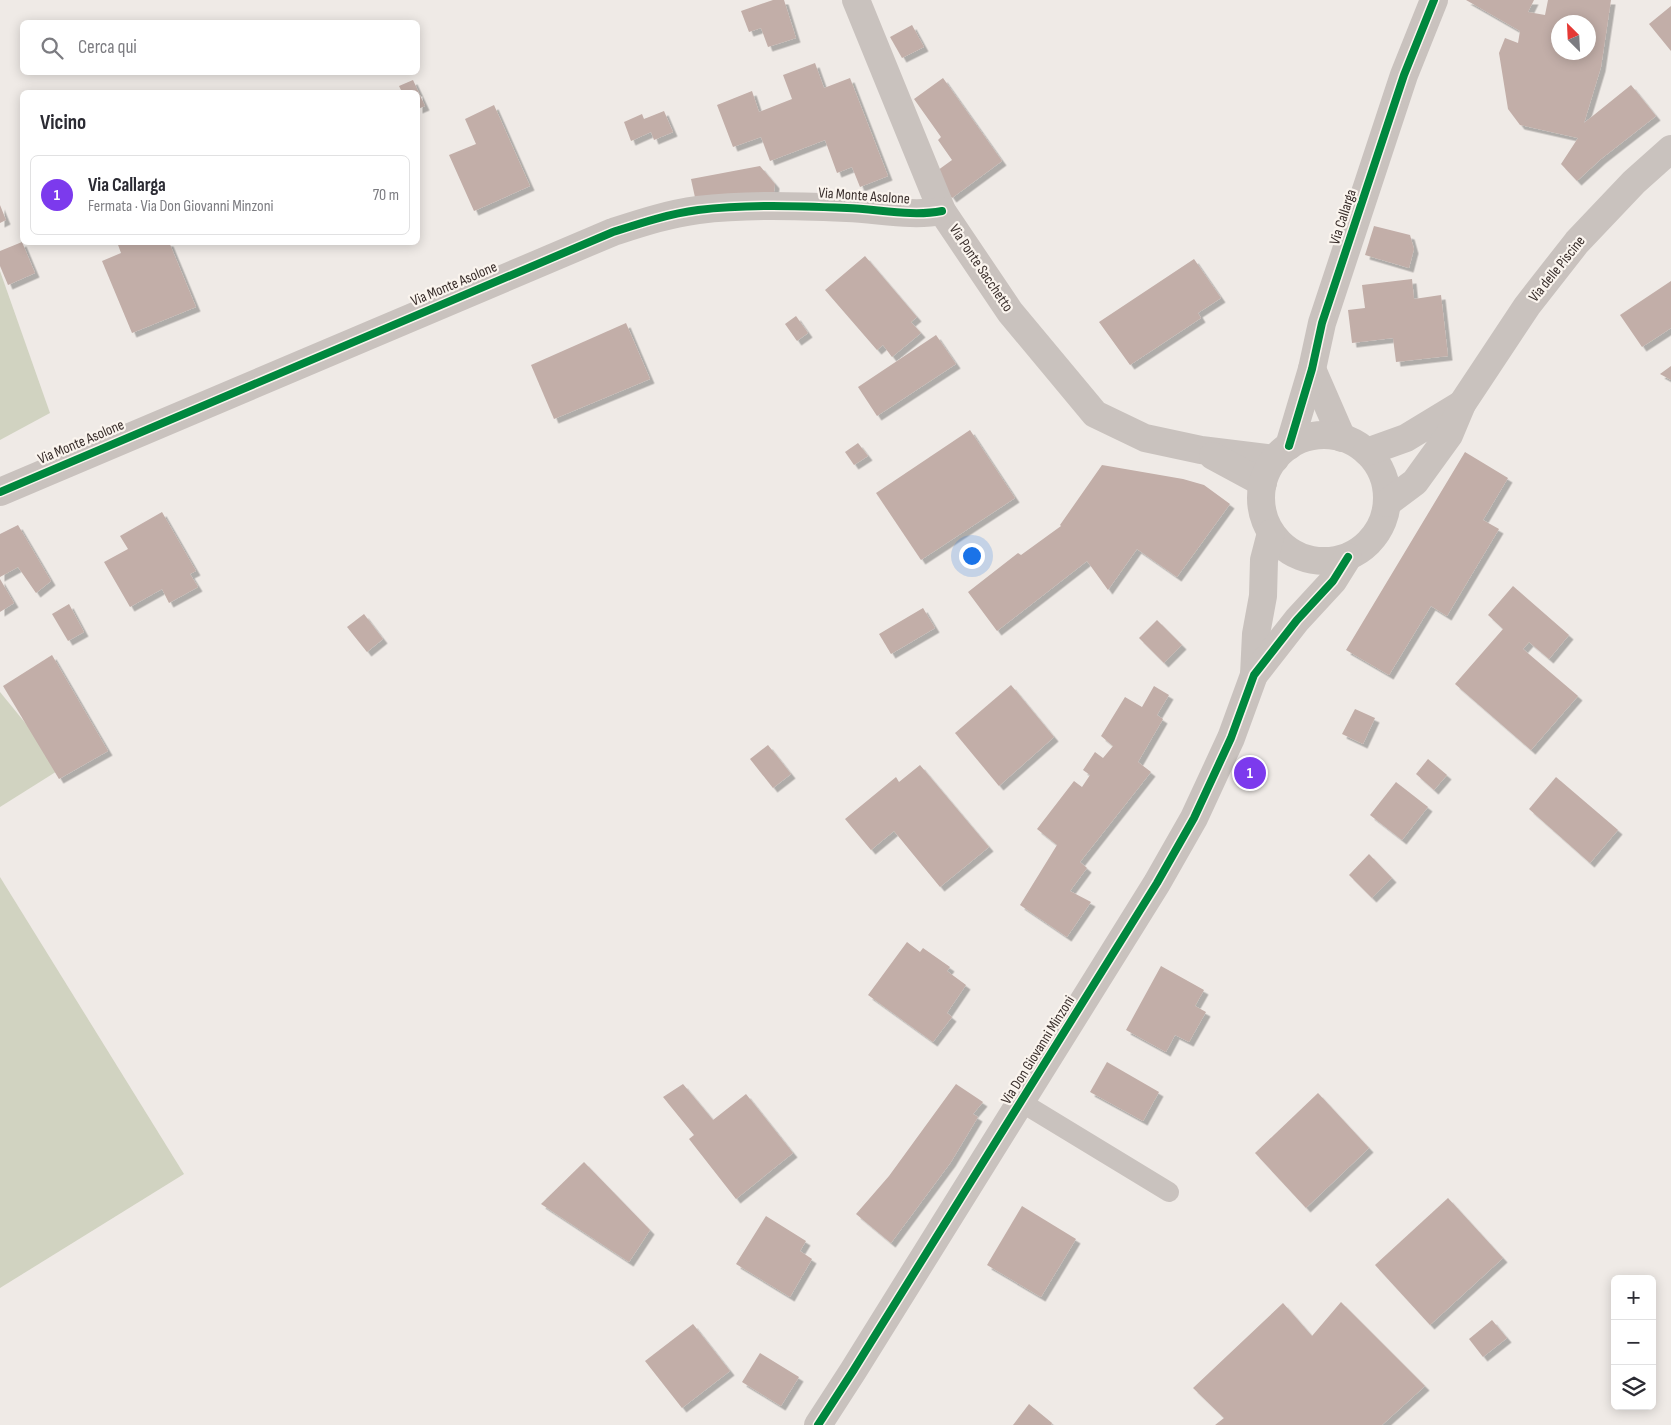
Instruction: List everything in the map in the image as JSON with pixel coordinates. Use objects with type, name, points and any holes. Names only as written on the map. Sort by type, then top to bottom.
[{"type":"street","name":"Via Ponte Sacchetto","points":[[856,0],[942,212],[1010,312],[1096,414],[1145,438],[1201,450],[1282,452]]},
{"type":"street","name":"Via Callarga","points":[[1282,452],[1312,369],[1322,324],[1404,75],[1434,0]]},
{"type":"street","name":"Via delle Piscine","points":[[1388,503],[1415,482],[1449,436],[1462,404],[1528,306],[1577,242],[1634,182],[1671,149]]},
{"type":"street","name":"Via Monte Asolone","points":[[0,492],[604,236],[654,219],[698,210],[788,206],[864,208],[927,214],[942,212]]},
{"type":"street","points":[[1312,369],[1342,438]]},
{"type":"street","name":"Via delle Piscine","points":[[1367,452],[1406,438],[1462,404]]},
{"type":"street","points":[[1324,435],[1356,443],[1367,452],[1379,467],[1386,485],[1388,503],[1381,526],[1368,544],[1348,557],[1327,562],[1305,559],[1285,548],[1271,533],[1263,517],[1261,500],[1263,483],[1282,452],[1306,438],[1324,435]]},
{"type":"street","name":"Via Ponte Sacchetto","points":[[1201,450],[1263,483]]},
{"type":"street","points":[[1254,675],[1256,634],[1263,596],[1264,560],[1271,533]]},
{"type":"street","points":[[1254,675],[1298,620],[1334,581],[1348,557]]},
{"type":"street","name":"Via Don Giovanni Minzoni","points":[[818,1425],[1022,1102],[1157,883],[1194,818],[1230,738],[1254,675]]},
{"type":"lane","name":"Via Don Giovanni Minzoni","points":[[1022,1102],[1169,1192]]},
{"type":"green space","points":[[0,271],[50,413],[0,440]]},
{"type":"green space","points":[[0,692],[62,768],[0,807]]},
{"type":"green space","points":[[0,877],[184,1174],[0,1288]]},
{"type":"building","points":[[773,0],[784,0],[796,38],[768,47],[761,28],[749,32],[741,11]]},
{"type":"building","points":[[1466,0],[1534,0],[1528,12],[1545,15],[1548,0],[1611,0],[1601,67],[1584,123],[1631,85],[1656,116],[1601,159],[1577,181],[1561,164],[1578,138],[1520,125],[1508,109],[1499,53],[1505,38],[1518,43],[1520,31]]},
{"type":"building","points":[[1671,6],[1671,51],[1649,24]]},
{"type":"building","points":[[912,25],[924,47],[902,58],[890,37]]},
{"type":"building","points":[[815,63],[824,88],[850,78],[888,176],[860,187],[852,167],[837,173],[825,140],[770,161],[761,137],[733,147],[717,105],[752,91],[759,112],[792,99],[783,75]]},
{"type":"building","points":[[943,78],[1002,161],[952,198],[934,173],[952,160],[938,140],[941,137],[914,99]]},
{"type":"building","points":[[413,80],[418,90],[401,90],[399,86]]},
{"type":"building","points":[[420,95],[425,106],[420,108]]},
{"type":"building","points":[[494,105],[530,186],[474,211],[449,155],[476,144],[465,119]]},
{"type":"building","points":[[664,111],[673,132],[654,140],[651,132],[631,141],[624,122],[642,114],[644,119]]},
{"type":"building","points":[[760,166],[775,184],[773,199],[696,202],[691,179]]},
{"type":"building","points":[[0,205],[6,220],[0,223]]},
{"type":"building","points":[[1374,226],[1410,235],[1414,249],[1409,268],[1365,255]]},
{"type":"building","points":[[20,243],[20,245],[23,245],[35,273],[8,285],[0,266],[0,251]]},
{"type":"building","points":[[118,245],[170,245],[196,307],[132,333],[102,261],[121,253]]},
{"type":"building","points":[[865,256],[917,317],[911,322],[921,333],[892,357],[883,345],[877,350],[825,290]]},
{"type":"building","points":[[1194,259],[1221,298],[1198,313],[1201,318],[1130,365],[1099,322]]},
{"type":"building","points":[[1412,279],[1414,299],[1441,295],[1448,356],[1396,362],[1393,338],[1352,343],[1348,310],[1365,308],[1362,285]]},
{"type":"building","points":[[1671,281],[1671,328],[1642,347],[1620,315]]},
{"type":"building","points":[[796,316],[808,333],[797,341],[785,324]]},
{"type":"building","points":[[626,323],[650,379],[554,419],[531,365]]},
{"type":"building","points":[[936,335],[956,364],[877,416],[858,387]]},
{"type":"building","points":[[1671,366],[1671,380],[1660,374]]},
{"type":"building","points":[[970,430],[1015,498],[921,560],[876,493]]},
{"type":"building","points":[[858,443],[868,456],[854,465],[845,452]]},
{"type":"building","points":[[1465,452],[1508,478],[1483,520],[1499,529],[1447,616],[1431,606],[1389,675],[1346,650]]},
{"type":"building","points":[[1102,465],[1183,479],[1204,485],[1230,504],[1177,577],[1137,549],[1108,590],[1087,561],[997,631],[968,592],[1018,553],[1021,555],[1061,526]]},
{"type":"building","points":[[162,512],[196,571],[190,574],[198,587],[169,603],[162,589],[130,607],[104,562],[128,549],[120,536]]},
{"type":"building","points":[[18,525],[51,581],[36,593],[18,567],[0,577],[0,534]]},
{"type":"building","points":[[0,579],[14,603],[0,612]]},
{"type":"building","points":[[1513,586],[1569,635],[1549,659],[1529,642],[1523,649],[1578,696],[1531,750],[1455,684],[1503,629],[1488,615]]},
{"type":"building","points":[[69,604],[84,632],[68,641],[52,614]]},
{"type":"building","points":[[923,608],[935,628],[891,654],[879,634]]},
{"type":"building","points":[[364,614],[383,639],[367,652],[347,627]]},
{"type":"building","points":[[1157,620],[1182,645],[1164,663],[1139,638]]},
{"type":"building","points":[[52,655],[108,751],[59,779],[3,686]]},
{"type":"building","points":[[1011,685],[1054,737],[999,786],[955,733]]},
{"type":"building","points":[[1154,686],[1169,695],[1157,715],[1163,719],[1138,762],[1151,772],[1080,862],[1087,868],[1070,891],[1091,902],[1067,937],[1020,905],[1057,845],[1037,829],[1074,781],[1082,787],[1090,775],[1083,770],[1095,752],[1103,758],[1113,746],[1101,736],[1125,697],[1142,707]]},
{"type":"building","points":[[1355,709],[1375,718],[1363,744],[1342,734]]},
{"type":"building","points":[[768,745],[791,774],[773,788],[750,759]]},
{"type":"building","points":[[1428,759],[1447,775],[1434,790],[1416,774]]},
{"type":"building","points":[[920,765],[989,847],[940,887],[894,831],[871,850],[845,819],[896,777],[899,782]]},
{"type":"building","points":[[1556,777],[1618,830],[1590,863],[1529,809]]},
{"type":"building","points":[[1396,782],[1428,807],[1402,840],[1370,815]]},
{"type":"building","points":[[1369,854],[1392,878],[1372,898],[1349,875]]},
{"type":"building","points":[[907,942],[920,952],[923,948],[950,967],[947,971],[966,985],[947,1013],[952,1017],[933,1042],[868,995]]},
{"type":"building","points":[[1161,966],[1204,990],[1195,1006],[1206,1012],[1189,1042],[1175,1035],[1166,1052],[1126,1030]]},
{"type":"building","points":[[1107,1062],[1159,1092],[1143,1121],[1090,1092]]},
{"type":"building","points":[[683,1084],[713,1120],[746,1094],[793,1153],[736,1199],[689,1139],[694,1135],[663,1097]]},
{"type":"building","points":[[956,1084],[983,1102],[973,1114],[978,1117],[951,1162],[891,1243],[856,1214],[889,1176]]},
{"type":"building","points":[[1318,1093],[1369,1148],[1306,1208],[1255,1153]]},
{"type":"building","points":[[584,1162],[650,1230],[629,1262],[541,1204]]},
{"type":"building","points":[[1448,1198],[1503,1258],[1430,1325],[1375,1265]]},
{"type":"building","points":[[1022,1206],[1076,1239],[1041,1297],[987,1265]]},
{"type":"building","points":[[766,1216],[806,1241],[800,1251],[812,1259],[790,1297],[736,1264]]},
{"type":"building","points":[[1341,1302],[1425,1386],[1382,1425],[1215,1425],[1224,1418],[1193,1388],[1283,1303],[1312,1336]]},
{"type":"building","points":[[1492,1320],[1507,1338],[1483,1357],[1469,1339]]},
{"type":"building","points":[[693,1324],[730,1371],[682,1408],[645,1361]]},
{"type":"building","points":[[760,1353],[799,1377],[781,1406],[742,1382]]},
{"type":"building","points":[[1029,1404],[1052,1423],[1051,1425],[1013,1425]]},
{"type":"cycle path","points":[[1289,446],[1312,369],[1322,323],[1404,75],[1434,0]]},
{"type":"cycle path","points":[[0,492],[613,232],[644,222],[687,212],[735,207],[829,207],[918,213],[942,211]]},
{"type":"cycle path","points":[[818,1425],[1157,883],[1194,818],[1231,738],[1254,675],[1297,620],[1333,581],[1348,557]]},
{"type":"place","name":"Via Callarga","points":[[1250,773]]}]
